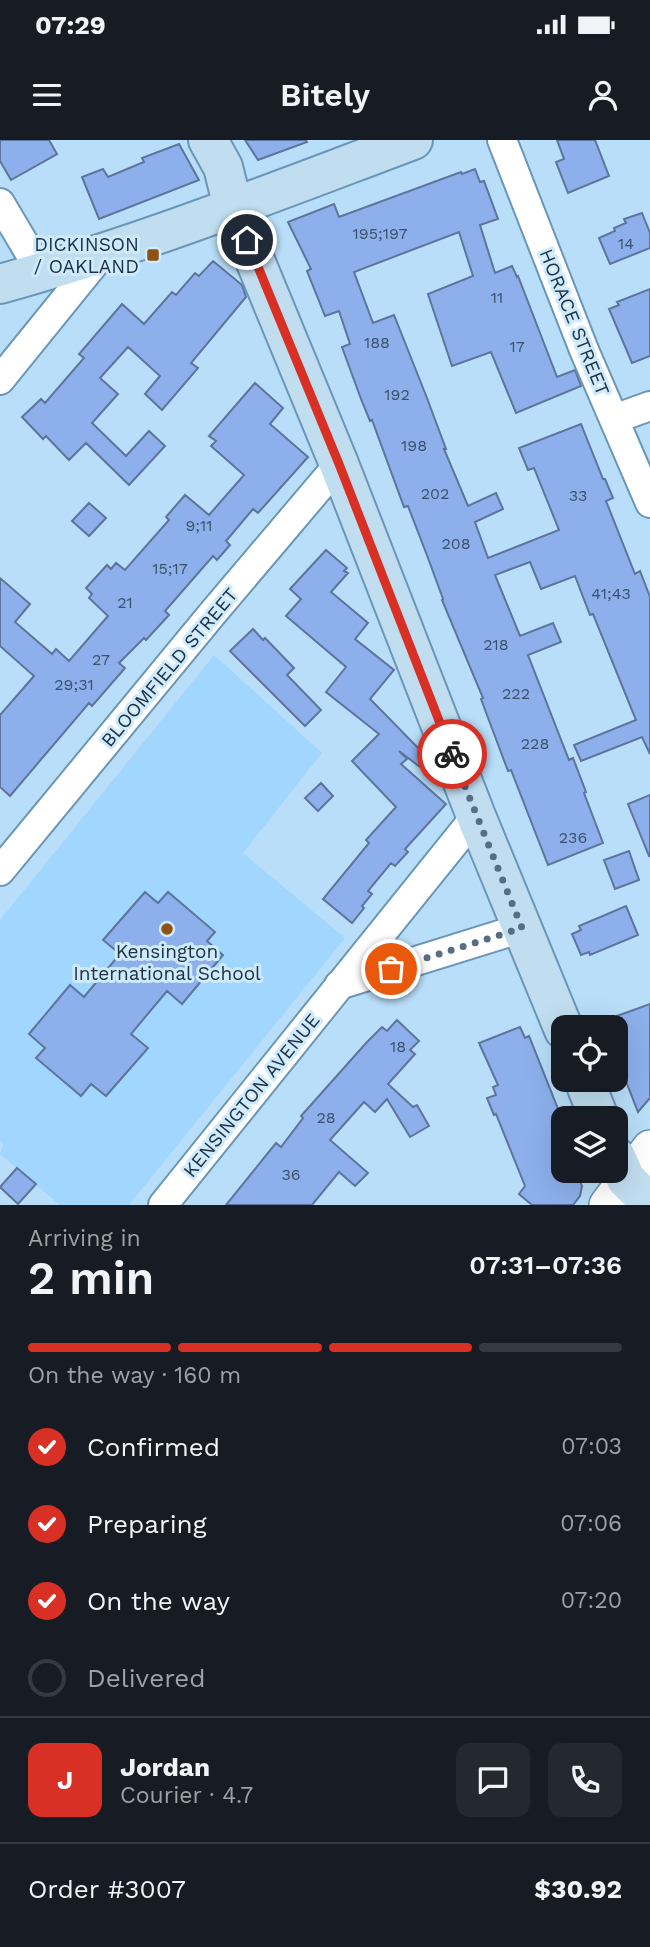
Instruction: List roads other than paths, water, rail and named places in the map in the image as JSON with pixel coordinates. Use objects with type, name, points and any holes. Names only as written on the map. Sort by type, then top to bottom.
[{"type":"main road","points":[[208,140],[223,167],[233,207],[339,464],[476,816],[558,1015]]},
{"type":"main road","points":[[0,284],[102,254],[413,140]]},
{"type":"street","name":"HORACE STREET","points":[[502,140],[584,350],[650,503]]},
{"type":"street","points":[[0,203],[41,272]]},
{"type":"street","points":[[0,380],[102,254]]},
{"type":"street","points":[[614,419],[650,406]]},
{"type":"street","name":"BLOOMFIELD STREET","points":[[0,871],[339,464]]},
{"type":"street","name":"KENSINGTON AVENUE","points":[[163,1205],[476,816]]},
{"type":"street","points":[[340,985],[522,928]]},
{"type":"street","points":[[625,1186],[650,1148]]},
{"type":"place","name":"DICKINSON / OAKLAND","points":[[153,255]]},
{"type":"place","name":"Kensington International School","points":[[167,929]]}]
